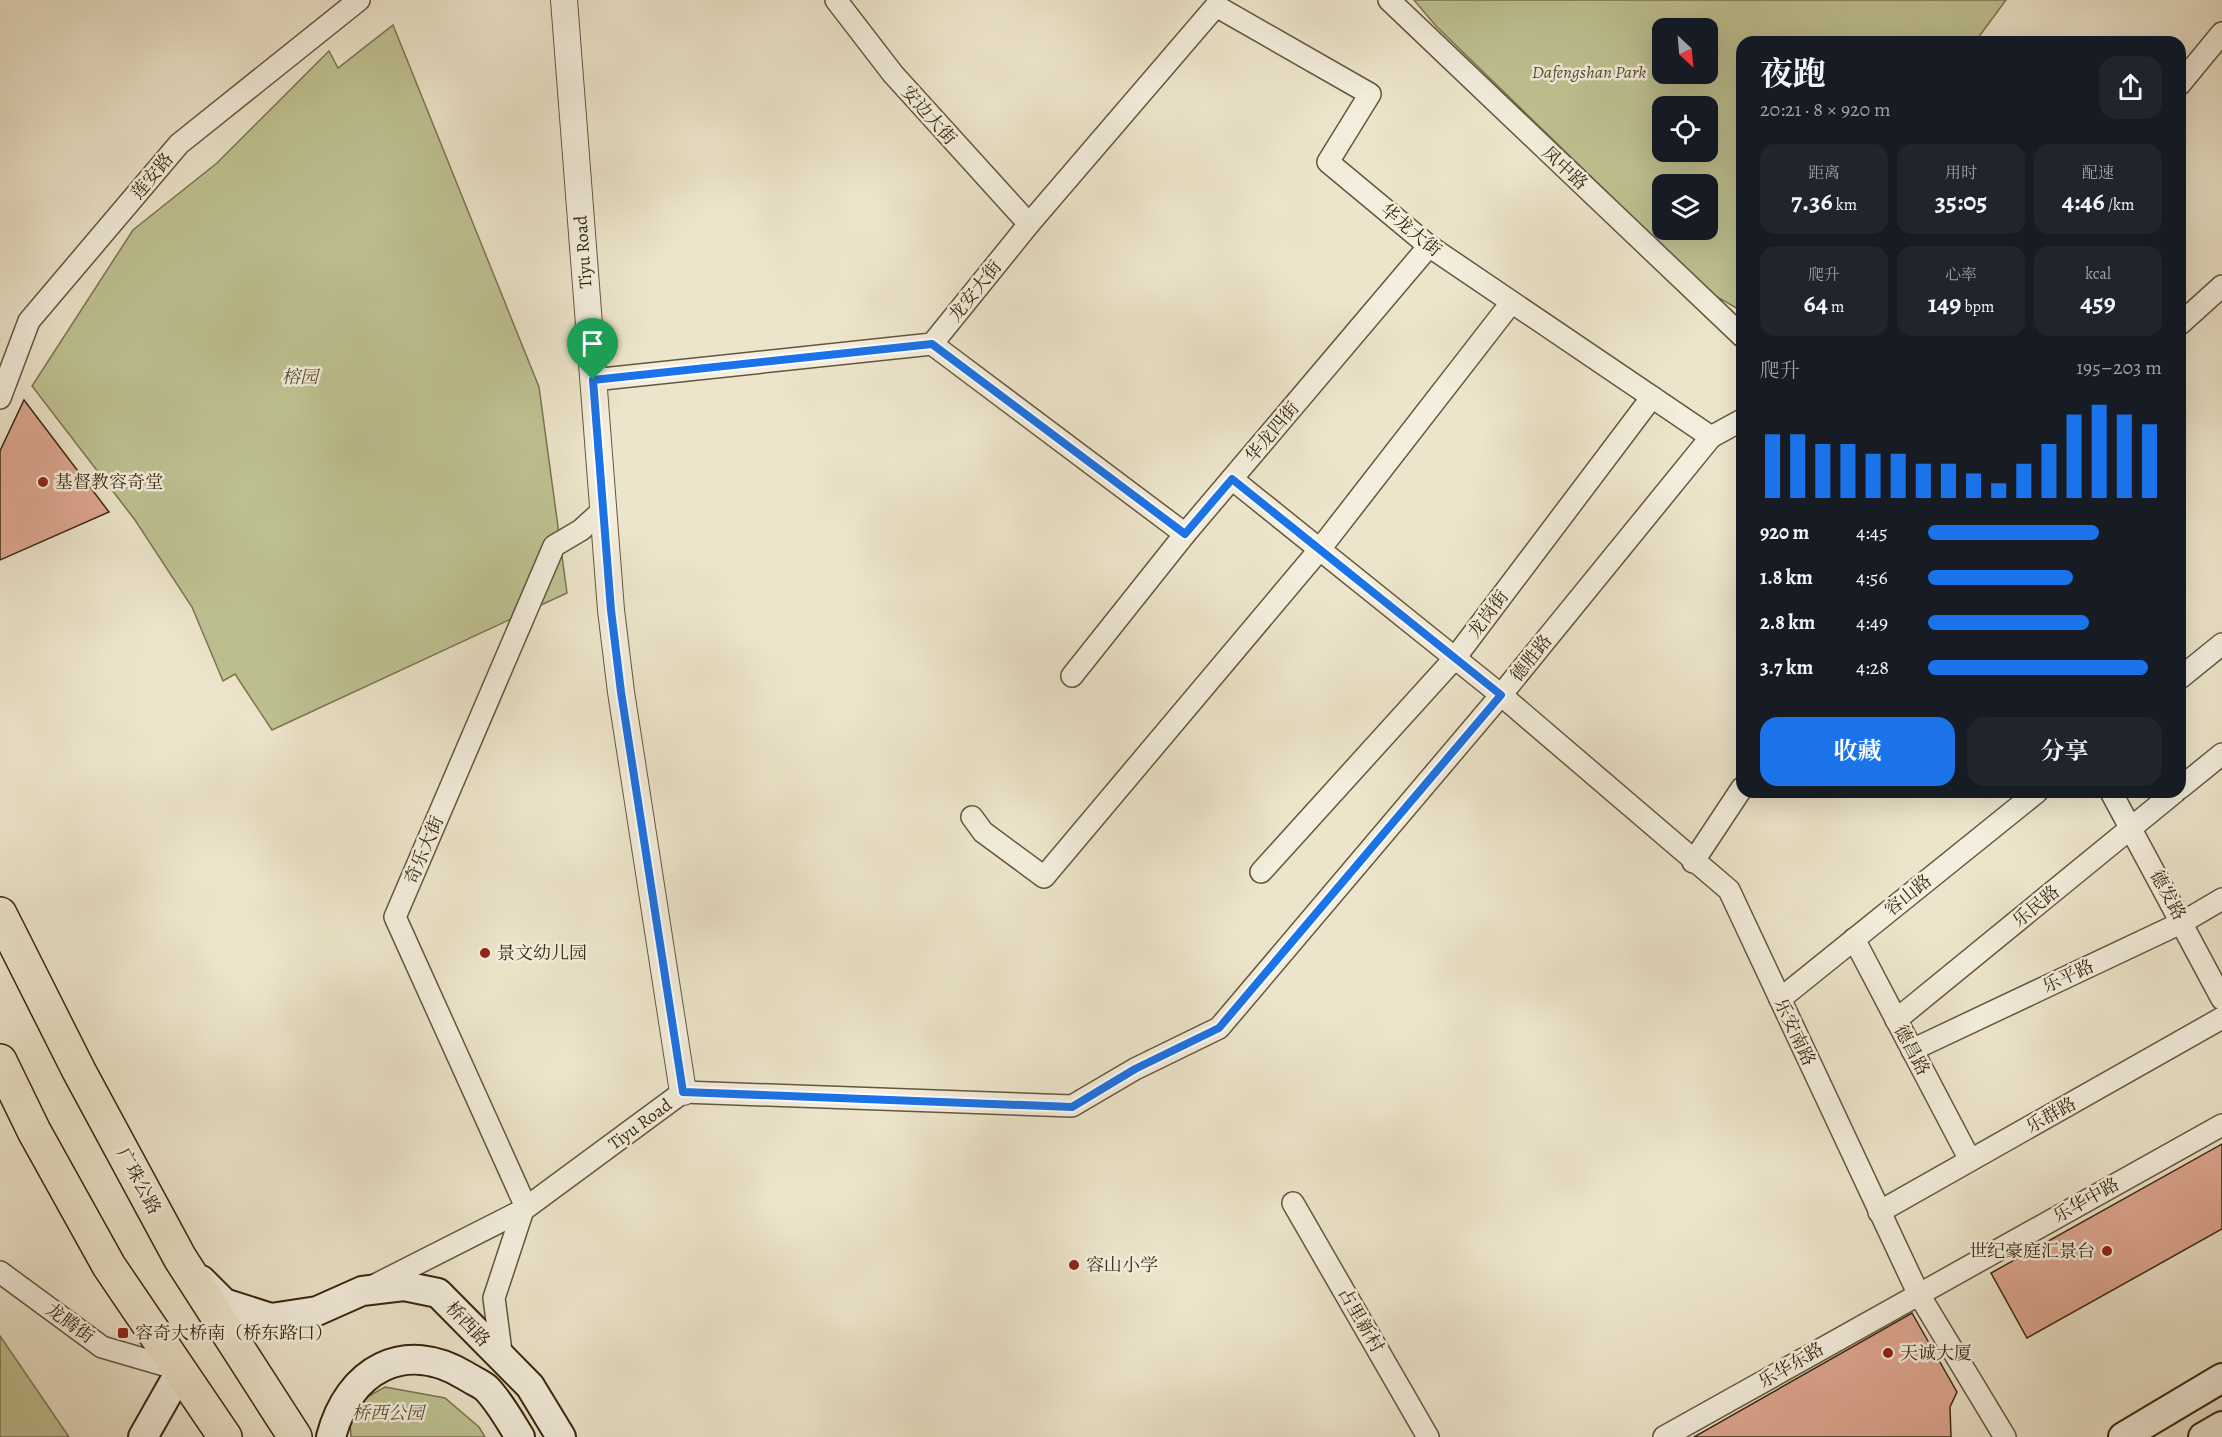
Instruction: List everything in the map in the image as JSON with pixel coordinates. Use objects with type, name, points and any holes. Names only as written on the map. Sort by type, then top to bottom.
[{"type":"highway","name":"广珠公路","points":[[0,914],[79,1071],[180,1258],[295,1437]]},
{"type":"highway","points":[[0,1061],[34,1131],[109,1266],[225,1437]]},
{"type":"main road","name":"桥西路","points":[[180,1258],[224,1303],[271,1318],[317,1311],[362,1292],[404,1286],[438,1293],[530,1386],[561,1437]]},
{"type":"main road","points":[[332,1437],[336,1419],[349,1395],[368,1375],[385,1365],[411,1359],[429,1359],[456,1370],[485,1388],[520,1437]]},
{"type":"main road","points":[[143,1437],[181,1370]]},
{"type":"main road","points":[[2123,1437],[2222,1378]]},
{"type":"main road","points":[[2203,1437],[2222,1426]]},
{"type":"street","name":"莲安路","points":[[0,398],[29,321],[179,144],[359,0]]},
{"type":"street","name":"Tiyu Road","points":[[362,1292],[525,1208],[683,1092],[621,692],[611,610],[564,0]]},
{"type":"street","name":"安边大街","points":[[836,0],[892,75],[1029,224]]},
{"type":"street","name":"凤中路","points":[[1389,0],[1736,330]]},
{"type":"street","name":"龙安大街","points":[[932,344],[1029,224],[1216,6]]},
{"type":"street","name":"华龙大街","points":[[1216,6],[1370,94],[1328,162],[1430,246],[1711,437]]},
{"type":"street","points":[[2186,77],[2222,33]]},
{"type":"street","name":"华龙四街","points":[[1072,676],[1185,534],[1430,246]]},
{"type":"street","points":[[2186,319],[2222,286]]},
{"type":"street","points":[[972,817],[983,832],[1044,876],[1320,549],[1511,303]]},
{"type":"street","points":[[593,380],[932,344],[1185,534]]},
{"type":"street","name":"龙岗街","points":[[1260,872],[1455,658],[1652,397]]},
{"type":"street","name":"德胜路","points":[[683,1092],[1072,1107],[1135,1069],[1219,1028],[1501,695],[1711,437],[1736,423]]},
{"type":"street","name":"乐安南路","points":[[1232,479],[1501,695],[1693,862],[1729,890],[1918,1293],[2005,1437]]},
{"type":"street","name":"奇乐大街","points":[[525,1208],[395,917],[554,546],[581,530],[603,510]]},
{"type":"street","points":[[2186,673],[2222,644]]},
{"type":"street","points":[[2186,783],[2222,754]]},
{"type":"street","points":[[1693,862],[1736,797]]},
{"type":"street","name":"容山路","points":[[1780,999],[2030,798]]},
{"type":"street","name":"德发路","points":[[2114,798],[2183,922],[2222,999]]},
{"type":"street","name":"乐民路","points":[[1896,1020],[2168,798]]},
{"type":"street","name":"乐平路","points":[[1912,1050],[2183,922],[2222,899]]},
{"type":"street","name":"德昌路","points":[[1854,939],[1970,1160]]},
{"type":"street","name":"乐群路","points":[[1879,1212],[2222,1018]]},
{"type":"street","name":"乐华中路","points":[[1918,1293],[2222,1125]]},
{"type":"street","name":"占里新村","points":[[1293,1203],[1428,1437]]},
{"type":"street","points":[[502,1359],[494,1298],[525,1208]]},
{"type":"street","name":"龙腾街","points":[[0,1272],[102,1347],[181,1370]]},
{"type":"street","name":"乐华东路","points":[[1664,1437],[1918,1293]]},
{"type":"green space","name":"Dafengshan Park","points":[[1414,0],[2006,0],[1979,36],[1736,36],[1736,308],[1712,294],[1656,240],[1718,240],[1718,174],[1652,174],[1652,236],[1436,26]]},
{"type":"green space","name":"榕园","points":[[393,25],[539,387],[567,593],[272,730],[235,674],[223,681],[192,607],[135,520],[32,386],[133,230],[217,163],[329,51],[338,68]]},
{"type":"green space","points":[[0,1336],[69,1437],[0,1437]]},
{"type":"green space","name":"桥西公园","points":[[385,1387],[445,1398],[479,1427],[485,1437],[351,1437],[349,1407]]},
{"type":"building","name":"基督教容奇堂","points":[[24,400],[109,512],[0,560],[0,451]]},
{"type":"building","name":"世纪豪庭汇景台","points":[[2222,1144],[2222,1229],[2027,1338],[1991,1273]]},
{"type":"building","name":"天诚大厦","points":[[1912,1313],[1957,1392],[1950,1407],[1951,1437],[1694,1437]]},
{"type":"place","name":"基督教容奇堂","points":[[43,482]]},
{"type":"place","name":"景文幼儿园","points":[[485,953]]},
{"type":"place","name":"世纪豪庭汇景台","points":[[2107,1251]]},
{"type":"place","name":"容山小学","points":[[1074,1265]]},
{"type":"place","name":"容奇大桥南（桥东路口）","points":[[123,1333]]},
{"type":"place","name":"天诚大厦","points":[[1888,1353]]},
{"type":"route","points":[[932,344],[1185,534],[1232,479],[1501,695],[1219,1028],[1135,1069],[1072,1107],[683,1092],[621,692],[611,610],[593,380],[932,344]]}]
